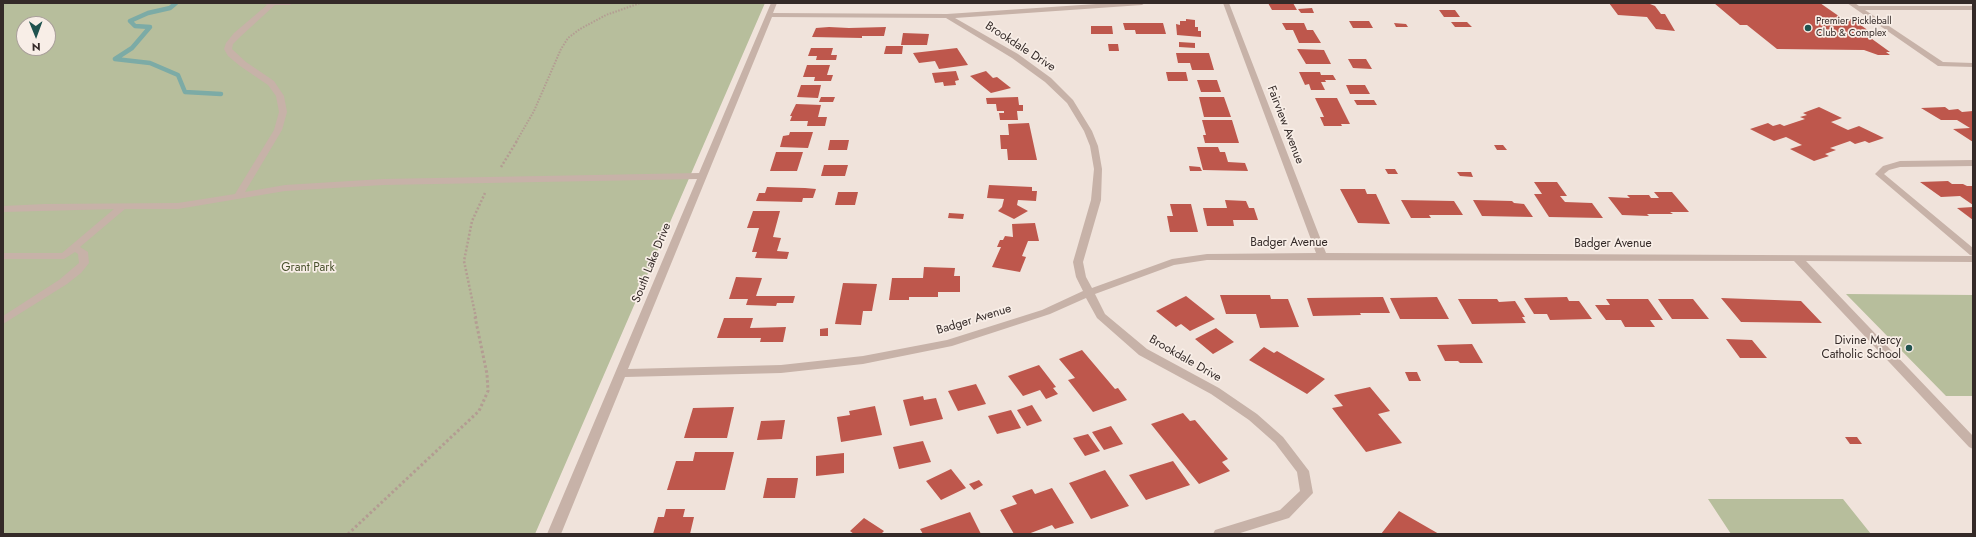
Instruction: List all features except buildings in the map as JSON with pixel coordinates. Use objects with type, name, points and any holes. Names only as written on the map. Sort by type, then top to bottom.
[{"type":"street","points":[[238,196],[278,130],[283,112],[280,96],[272,83],[243,64],[231,54],[228,49],[230,43],[237,35],[269,3],[290,3]]},
{"type":"street","name":"South Lake Drive","points":[[554,534],[622,373],[701,176],[774,3]]},
{"type":"street","points":[[770,15],[947,16],[1142,3]]},
{"type":"street","name":"Fairview Avenue","points":[[1226,3],[1322,256]]},
{"type":"street","points":[[1850,3],[1941,64],[1973,65]]},
{"type":"street","points":[[1857,8],[1973,8]]},
{"type":"street","name":"Brookdale Drive","points":[[947,16],[1015,56],[1048,80],[1070,102],[1088,131],[1094,146],[1098,169],[1096,200],[1078,262],[1081,277],[1101,316],[1143,352],[1215,391],[1253,417],[1279,440],[1303,471],[1307,493],[1284,514],[1220,534]]},
{"type":"street","points":[[1973,163],[1900,164],[1886,168],[1879,174],[1973,252]]},
{"type":"street","points":[[3,209],[178,206],[285,188],[383,182],[701,176]]},
{"type":"street","points":[[3,256],[64,256],[123,206]]},
{"type":"street","points":[[3,321],[64,282],[77,271],[84,263],[83,252],[73,248]]},
{"type":"street","name":"Badger Avenue","points":[[622,373],[781,369],[863,360],[948,343],[1046,312],[1088,293],[1172,262],[1207,257],[1322,256],[1973,259]]},
{"type":"street","points":[[1797,258],[1973,444]]},
{"type":"path","points":[[499,170],[534,111],[561,49],[568,38],[580,29],[606,16],[640,3]]},
{"type":"path","points":[[348,534],[479,411],[488,391],[487,374],[464,261],[472,221],[487,188]]},
{"type":"green space","name":"Grant Park","points":[[3,3],[765,3],[535,534],[3,534]]},
{"type":"green space","points":[[1846,294],[1973,295],[1973,396],[1946,396]]},
{"type":"green space","points":[[1708,499],[1843,499],[1871,534],[1731,534]]},
{"type":"waterway","points":[[176,3],[170,8],[148,13],[130,21],[135,26],[150,27],[132,48],[115,59],[150,63],[178,75],[185,92],[221,94]]},
{"type":"place","name":"Premier Pickleball Club & Complex","points":[[1808,28]]},
{"type":"place","name":"Divine Mercy Catholic School","points":[[1909,348]]}]
